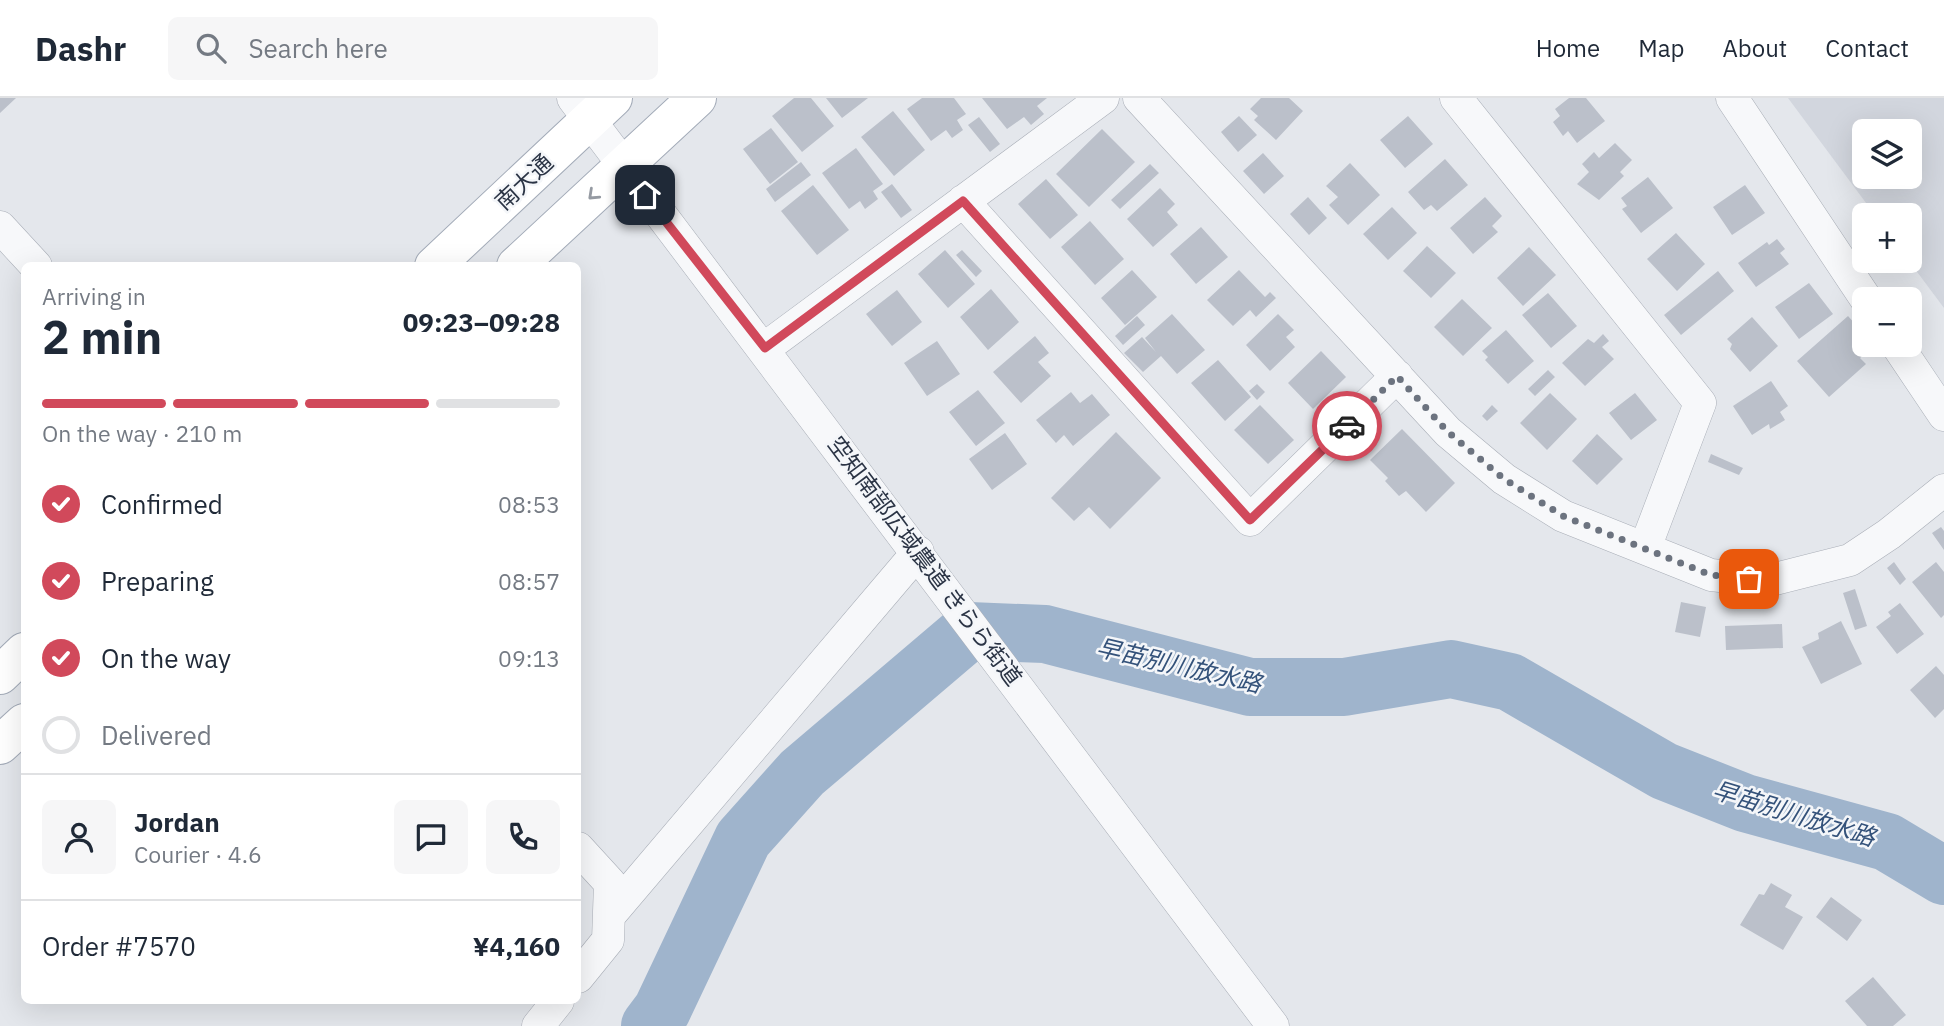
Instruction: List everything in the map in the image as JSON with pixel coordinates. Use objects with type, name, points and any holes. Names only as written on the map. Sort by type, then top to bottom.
[{"type":"main road","points":[[520,262],[696,98]]},
{"type":"main road","name":"南大通","points":[[438,262],[592,105]]},
{"type":"main road","points":[[0,675],[21,655]]},
{"type":"main road","points":[[0,746],[21,726]]},
{"type":"street","points":[[765,348],[1103,98]]},
{"type":"street","points":[[1139,98],[1448,432],[1504,479],[1563,516],[1711,575],[1767,581],[1850,560],[1944,491]]},
{"type":"street","points":[[1456,98],[1700,403],[1645,548]]},
{"type":"street","points":[[1732,98],[1858,287]]},
{"type":"street","name":"空知南部広域農道 きらら街道","points":[[592,105],[623,167],[765,348],[1273,1026]]},
{"type":"street","points":[[963,201],[1250,520],[1397,376]]},
{"type":"street","points":[[0,227],[32,262]]},
{"type":"street","points":[[1905,357],[1944,415]]},
{"type":"street","points":[[608,916],[918,552]]},
{"type":"street","points":[[581,851],[610,883],[608,940],[581,973]]},
{"type":"street","points":[[538,1026],[556,1004]]},
{"type":"shaded area","points":[[1788,98],[1944,98],[1944,308],[1918,273],[1922,273],[1922,203],[1866,203],[1856,189],[1922,189],[1922,119],[1852,119],[1852,184]]},
{"type":"building","points":[[0,98],[16,98],[0,113]]},
{"type":"building","points":[[794,98],[811,98],[834,126],[802,152],[772,116]]},
{"type":"building","points":[[826,98],[868,98],[842,118]]},
{"type":"building","points":[[922,98],[954,98],[966,114],[957,120],[963,130],[952,138],[946,130],[931,141],[907,109]]},
{"type":"building","points":[[982,98],[1047,98],[1037,106],[1044,114],[1031,125],[1024,117],[1007,129]]},
{"type":"building","points":[[1261,98],[1289,98],[1303,111],[1276,140],[1254,120],[1258,116],[1250,109]]},
{"type":"building","points":[[1569,98],[1586,98],[1605,121],[1577,143],[1568,131],[1563,136],[1553,122],[1560,116],[1555,109]]},
{"type":"building","points":[[893,111],[925,150],[894,176],[861,137]]},
{"type":"building","points":[[1239,116],[1257,135],[1238,152],[1221,132]]},
{"type":"building","points":[[1408,116],[1433,144],[1405,168],[1380,140]]},
{"type":"building","points":[[979,117],[1000,144],[990,152],[968,125]]},
{"type":"building","points":[[771,128],[798,162],[770,184],[743,149]]},
{"type":"building","points":[[1102,129],[1135,162],[1089,207],[1056,174]]},
{"type":"building","points":[[1615,143],[1632,160],[1620,172],[1624,176],[1599,200],[1577,184],[1589,172],[1582,164],[1594,152],[1599,158]]},
{"type":"building","points":[[856,148],[883,184],[873,191],[878,199],[865,209],[860,201],[849,209],[822,173]]},
{"type":"building","points":[[1263,153],[1284,176],[1264,194],[1243,171]]},
{"type":"building","points":[[1445,159],[1468,185],[1437,211],[1431,205],[1424,210],[1408,192]]},
{"type":"building","points":[[801,162],[811,175],[775,202],[766,189]]},
{"type":"building","points":[[1350,163],[1380,195],[1348,225],[1329,205],[1338,197],[1326,186]]},
{"type":"building","points":[[1150,164],[1159,173],[1120,209],[1111,200]]},
{"type":"building","points":[[1648,177],[1673,208],[1641,233],[1622,209],[1627,206],[1621,198]]},
{"type":"building","points":[[1046,179],[1078,215],[1050,239],[1018,204]]},
{"type":"building","points":[[892,184],[912,210],[901,218],[881,192]]},
{"type":"building","points":[[813,185],[849,230],[817,255],[781,211]]},
{"type":"building","points":[[1745,185],[1765,213],[1732,235],[1713,207]]},
{"type":"building","points":[[1160,188],[1175,204],[1167,212],[1178,225],[1153,247],[1127,219]]},
{"type":"building","points":[[1308,197],[1327,218],[1309,235],[1290,214]]},
{"type":"building","points":[[1485,197],[1502,216],[1492,226],[1498,232],[1473,254],[1450,228]]},
{"type":"building","points":[[1392,207],[1417,233],[1388,260],[1363,234]]},
{"type":"building","points":[[1090,221],[1124,259],[1095,285],[1061,247]]},
{"type":"building","points":[[1201,227],[1228,257],[1196,284],[1170,254]]},
{"type":"building","points":[[1676,233],[1705,264],[1677,291],[1647,259]]},
{"type":"building","points":[[1777,239],[1785,249],[1780,253],[1789,264],[1756,287],[1738,263],[1767,242],[1769,245]]},
{"type":"building","points":[[1427,246],[1456,273],[1431,298],[1403,271]]},
{"type":"building","points":[[1529,247],[1556,275],[1523,306],[1497,278]]},
{"type":"building","points":[[945,250],[975,284],[948,308],[918,274]]},
{"type":"building","points":[[962,250],[982,271],[976,277],[956,255]]},
{"type":"building","points":[[1132,270],[1157,297],[1125,325],[1101,298]]},
{"type":"building","points":[[1239,270],[1265,297],[1270,292],[1276,298],[1256,317],[1250,310],[1233,326],[1207,300]]},
{"type":"building","points":[[1718,271],[1734,291],[1681,335],[1664,315]]},
{"type":"building","points":[[1809,283],[1833,314],[1799,339],[1775,307]]},
{"type":"building","points":[[991,289],[1019,322],[988,350],[960,317]]},
{"type":"building","points":[[897,290],[922,322],[892,346],[866,314]]},
{"type":"building","points":[[1548,293],[1577,326],[1551,348],[1522,315]]},
{"type":"building","points":[[1462,299],[1492,328],[1463,356],[1434,327]]},
{"type":"building","points":[[1172,314],[1205,350],[1177,374],[1161,356],[1143,372],[1124,353],[1142,337],[1156,352],[1145,338]]},
{"type":"building","points":[[1278,314],[1294,330],[1286,337],[1295,347],[1270,371],[1246,345]]},
{"type":"building","points":[[1137,316],[1145,325],[1123,345],[1115,336]]},
{"type":"building","points":[[1848,316],[1852,320],[1852,357],[1861,357],[1866,364],[1829,397],[1797,361]]},
{"type":"building","points":[[1752,317],[1778,346],[1750,372],[1730,349],[1732,344],[1727,339]]},
{"type":"building","points":[[1506,330],[1534,361],[1508,384],[1485,360],[1488,357],[1482,351]]},
{"type":"building","points":[[1603,334],[1609,341],[1602,347],[1614,359],[1585,386],[1562,363],[1588,339],[1594,343]]},
{"type":"building","points":[[1035,336],[1049,353],[1038,362],[1051,376],[1021,403],[993,372]]},
{"type":"building","points":[[937,341],[960,374],[927,396],[904,363]]},
{"type":"building","points":[[1321,351],[1346,377],[1313,409],[1288,383]]},
{"type":"building","points":[[1218,360],[1251,397],[1225,421],[1191,383]]},
{"type":"building","points":[[1548,370],[1555,377],[1535,396],[1528,389]]},
{"type":"building","points":[[1771,381],[1788,406],[1780,412],[1785,420],[1770,429],[1769,424],[1752,435],[1733,406]]},
{"type":"building","points":[[1257,384],[1265,392],[1257,400],[1249,391]]},
{"type":"building","points":[[978,390],[1005,423],[976,446],[949,412]]},
{"type":"building","points":[[1071,392],[1080,403],[1092,394],[1110,415],[1073,446],[1064,435],[1056,443],[1036,420]]},
{"type":"building","points":[[1550,393],[1577,419],[1547,450],[1520,423]]},
{"type":"building","points":[[1635,393],[1657,420],[1631,440],[1609,413]]},
{"type":"building","points":[[1260,405],[1294,440],[1268,464],[1234,430]]},
{"type":"building","points":[[1492,405],[1498,411],[1487,421],[1482,416]]},
{"type":"building","points":[[1402,429],[1455,483],[1426,512],[1406,491],[1399,496],[1385,481],[1388,478],[1370,460]]},
{"type":"building","points":[[1116,432],[1161,478],[1110,529],[1089,507],[1074,521],[1051,498]]},
{"type":"building","points":[[1005,433],[1027,464],[992,490],[969,459]]},
{"type":"building","points":[[1597,434],[1623,459],[1597,485],[1572,461]]},
{"type":"building","points":[[1711,454],[1743,468],[1739,475],[1708,462]]},
{"type":"building","points":[[1941,527],[1944,531],[1944,550],[1932,533]]},
{"type":"building","points":[[1894,562],[1906,579],[1900,585],[1887,568]]},
{"type":"building","points":[[1936,562],[1944,572],[1944,615],[1941,618],[1912,582]]},
{"type":"building","points":[[1855,589],[1867,626],[1855,630],[1843,593]]},
{"type":"building","points":[[1681,602],[1706,607],[1700,637],[1675,632]]},
{"type":"building","points":[[1900,603],[1924,634],[1897,654],[1876,627],[1891,616],[1888,612]]},
{"type":"building","points":[[1841,621],[1862,664],[1821,684],[1802,647],[1819,639],[1818,633]]},
{"type":"building","points":[[1782,624],[1783,648],[1726,650],[1725,626]]},
{"type":"building","points":[[1936,666],[1944,675],[1944,709],[1935,718],[1910,690]]},
{"type":"building","points":[[1771,883],[1792,895],[1785,907],[1803,917],[1783,950],[1740,925],[1759,894],[1764,895]]},
{"type":"building","points":[[1831,897],[1862,920],[1847,941],[1816,917]]},
{"type":"building","points":[[1873,977],[1906,1015],[1893,1026],[1867,1026],[1845,1001]]},
{"type":"waterway","name":"早苗別川放水路","points":[[650,1026],[662,1010],[743,839],[802,773],[969,631],[1045,634],[1250,687],[1344,687],[1451,669],[1510,682],[1664,771],[1745,803],[1887,842],[1944,876]]},
{"type":"way so far","points":[[1347,426],[1397,376],[1448,432],[1504,479],[1563,516],[1711,575],[1749,579]]},
{"type":"route","points":[[645,195],[765,348],[963,201],[1250,520],[1347,426]]}]
